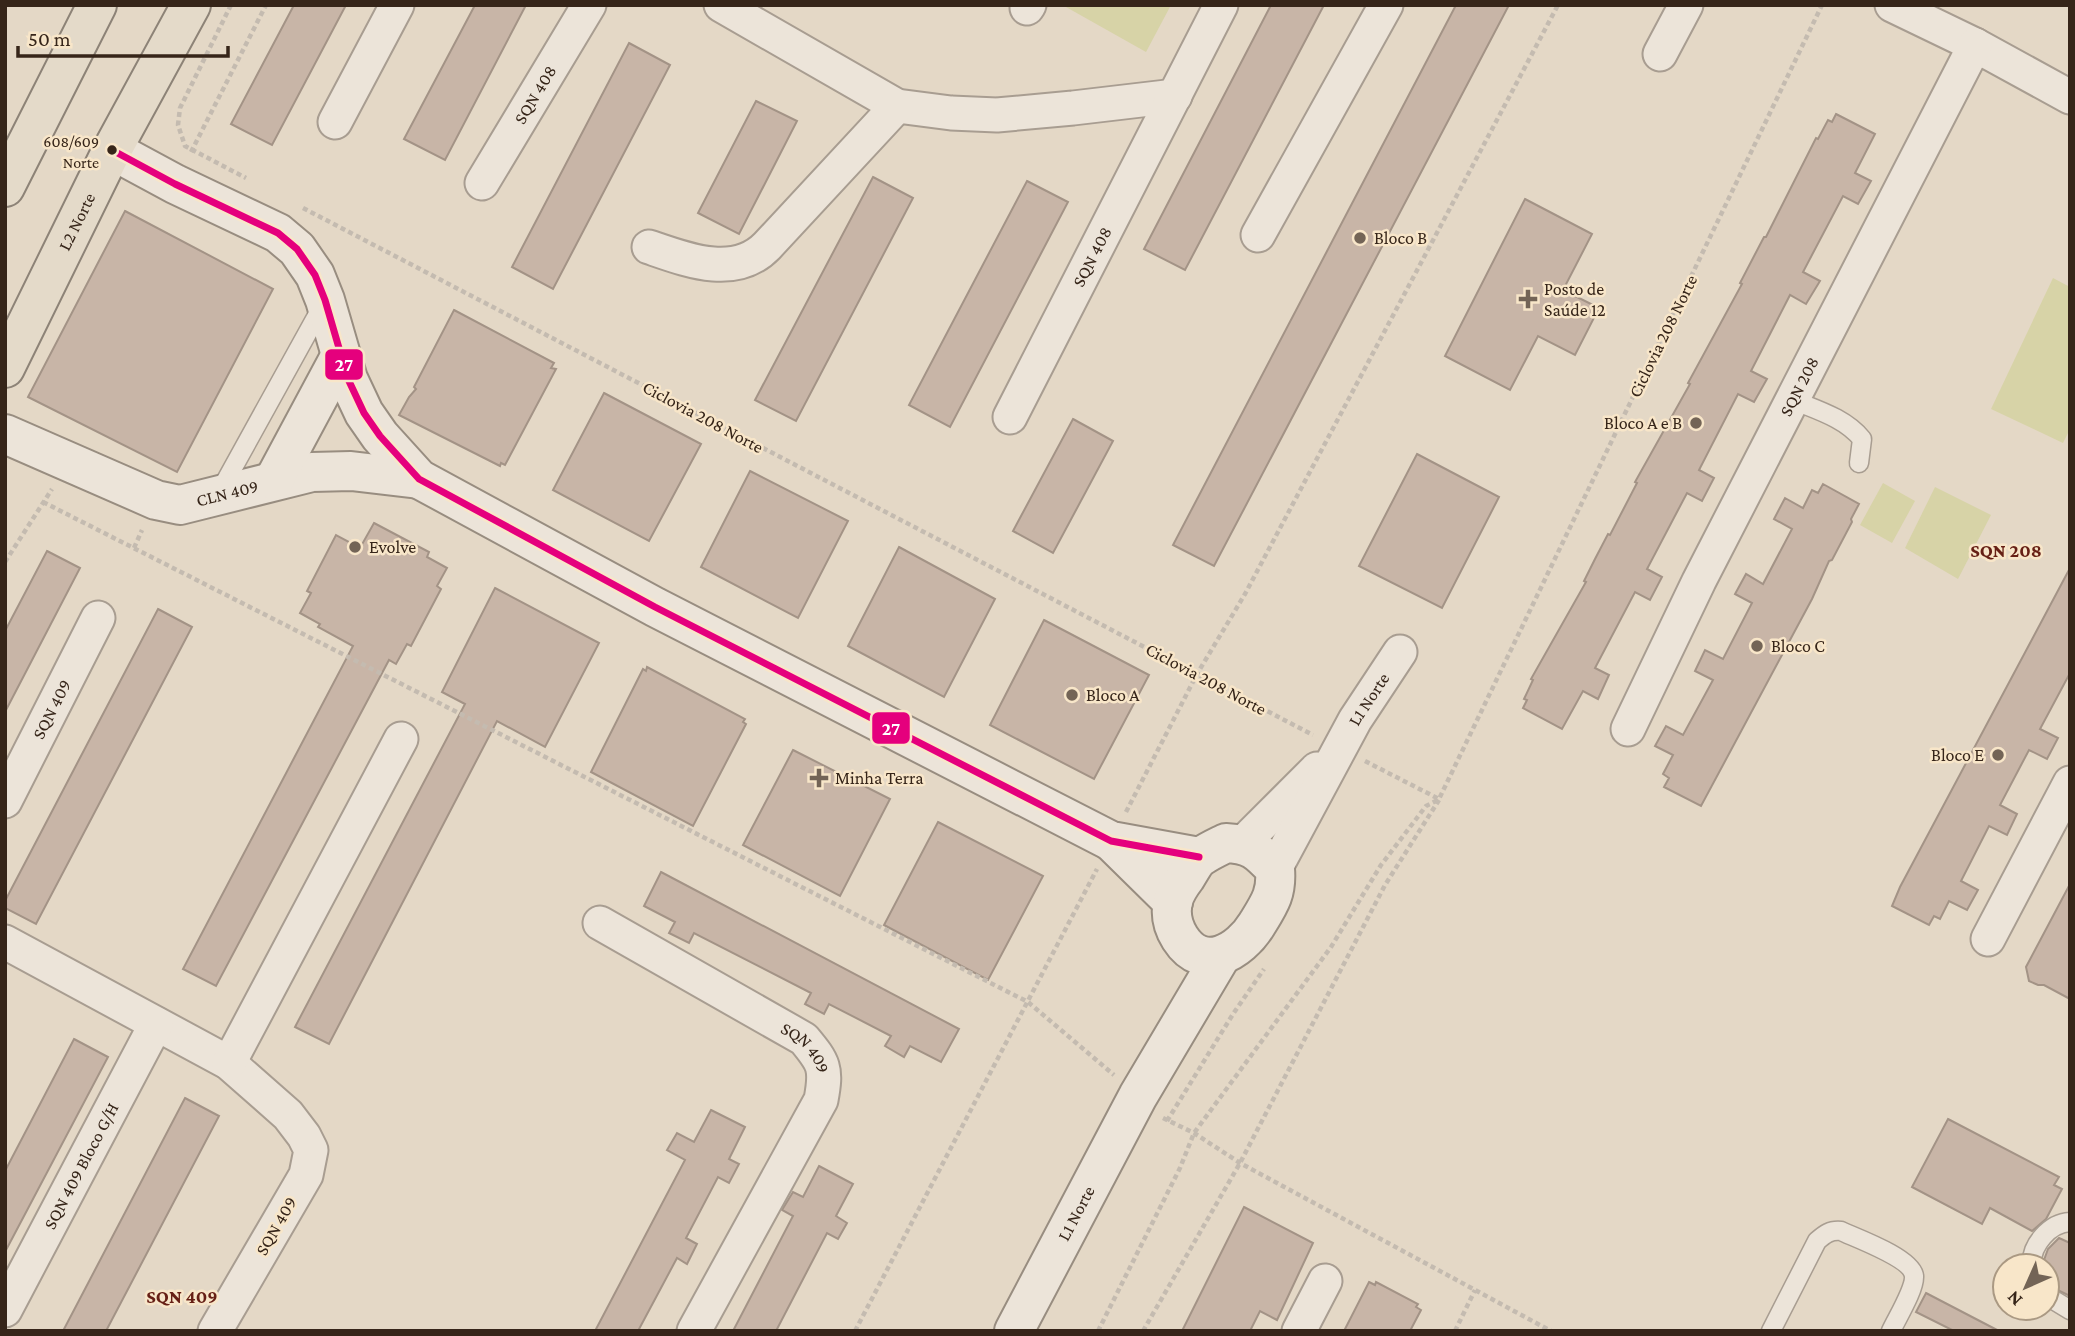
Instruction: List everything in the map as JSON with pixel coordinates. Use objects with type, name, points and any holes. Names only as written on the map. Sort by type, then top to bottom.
[{"type":"main road","points":[[5,187],[97,5]]},
{"type":"main road","name":"L2 Norte","points":[[5,368],[112,150],[191,5]]},
{"type":"street","points":[[335,122],[397,5]]},
{"type":"street","name":"SQN 408","points":[[482,183],[589,5]]},
{"type":"street","points":[[721,5],[897,106],[951,113],[997,115],[1175,96]]},
{"type":"street","name":"SQN 408","points":[[1010,417],[1221,5]]},
{"type":"street","points":[[1258,235],[1386,5]]},
{"type":"street","points":[[1660,54],[1686,5]]},
{"type":"street","points":[[1892,5],[1975,45],[2070,97]]},
{"type":"street","name":"SQN 208","points":[[1628,729],[1699,581],[1975,45]]},
{"type":"street","points":[[649,247],[690,261],[726,264],[750,259],[767,246],[897,106]]},
{"type":"street","points":[[112,150],[175,184],[278,233],[297,249],[315,275],[326,300],[348,379],[364,413],[380,436],[419,479],[655,607],[1111,841],[1199,857]]},
{"type":"street","points":[[274,480],[341,355]]},
{"type":"street","name":"CLN 409","points":[[5,434],[156,500],[180,505],[312,472],[351,471],[419,479]]},
{"type":"street","name":"SQN 409","points":[[5,801],[98,618]]},
{"type":"street","name":"L1 Norte","points":[[1275,869],[1355,720],[1400,652]]},
{"type":"street","points":[[229,1063],[401,739]]},
{"type":"street","name":"L1 Norte","points":[[1242,844],[1339,748]]},
{"type":"street","points":[[1988,939],[2070,783]]},
{"type":"street","points":[[1111,841],[1173,902]]},
{"type":"street","points":[[1226,843],[1242,844],[1255,849],[1275,869],[1276,887],[1245,942],[1231,951],[1205,953],[1175,929],[1172,913],[1177,890],[1199,857],[1226,843]]},
{"type":"street","name":"SQN 409","points":[[600,923],[804,1039],[821,1059],[825,1079],[821,1100],[694,1331]]},
{"type":"street","name":"SQN 409","points":[[5,942],[229,1063],[288,1115],[304,1136],[311,1150],[306,1175],[215,1331]]},
{"type":"street","name":"L1 Norte","points":[[1014,1331],[1138,1096],[1205,953]]},
{"type":"street","name":"SQN 409 Bloco G/H","points":[[5,1310],[156,1024]]},
{"type":"street","points":[[1299,1331],[1325,1282]]},
{"type":"lane","points":[[218,495],[326,300]]},
{"type":"lane","points":[[1793,400],[1854,429],[1862,439],[1859,463]]},
{"type":"lane","points":[[2035,1252],[2048,1230],[2070,1222]]},
{"type":"lane","points":[[1770,1331],[1818,1241],[1833,1230],[1841,1231],[1897,1257],[1911,1269],[1914,1276],[1913,1285],[1891,1331]]},
{"type":"path","points":[[231,5],[180,108],[178,125],[186,146],[254,182]]},
{"type":"path","points":[[175,184],[266,5]]},
{"type":"path","points":[[855,1331],[1197,674],[1245,594],[1558,5]]},
{"type":"path","name":"Ciclovia 208 Norte","points":[[291,202],[1439,799],[1822,5]]},
{"type":"path","points":[[5,562],[71,462]]},
{"type":"path","points":[[43,502],[1028,1002],[1167,1121],[1194,1133],[1240,1163],[1551,1331]]},
{"type":"path","points":[[1098,1331],[1181,1168],[1194,1133],[1331,947],[1381,865],[1426,806],[1439,799]]},
{"type":"path","points":[[1143,1331],[1240,1163],[1385,885],[1439,799]]},
{"type":"path","points":[[1455,1331],[1475,1290]]},
{"type":"shaded area","points":[[1171,5],[1146,52],[1066,7]]},
{"type":"shaded area","points":[[2053,278],[2070,287],[2070,429],[2063,443],[1991,409]]},
{"type":"shaded area","points":[[1883,483],[1915,501],[1892,543],[1860,525]]},
{"type":"shaded area","points":[[1935,487],[1991,515],[1958,579],[1905,548]]},
{"type":"building","points":[[294,5],[346,5],[272,145],[231,124]]},
{"type":"building","points":[[475,5],[526,5],[445,160],[404,139]]},
{"type":"building","points":[[1271,5],[1324,5],[1185,270],[1144,249]]},
{"type":"building","name":"Bloco B","points":[[1456,5],[1509,5],[1214,566],[1173,545]]},
{"type":"building","points":[[629,43],[670,65],[553,289],[512,267]]},
{"type":"building","points":[[756,101],[797,121],[739,234],[698,213]]},
{"type":"building","name":"Bloco A e B","points":[[1836,114],[1875,134],[1855,173],[1871,181],[1858,204],[1843,196],[1803,272],[1820,281],[1806,304],[1790,295],[1751,371],[1767,379],[1754,402],[1738,394],[1699,470],[1714,478],[1702,501],[1687,493],[1647,569],[1662,577],[1650,600],[1635,592],[1595,668],[1609,675],[1598,699],[1583,691],[1562,729],[1523,708],[1533,680],[1531,679],[1586,582],[1584,581],[1595,559],[1690,384],[1688,383],[1816,138],[1818,139],[1828,120],[1832,122]]},
{"type":"building","points":[[873,177],[913,198],[796,421],[755,400]]},
{"type":"building","points":[[1027,181],[1068,202],[950,427],[909,405]]},
{"type":"building","name":"Posto de Saúde 12","points":[[1525,199],[1592,234],[1563,290],[1599,308],[1575,355],[1538,336],[1510,390],[1445,356]]},
{"type":"building","points":[[125,211],[273,289],[177,472],[28,397]]},
{"type":"building","points":[[454,310],[554,363],[551,368],[556,369],[505,465],[501,463],[500,466],[399,415],[416,389],[414,387]]},
{"type":"building","points":[[604,393],[701,444],[649,541],[553,490]]},
{"type":"building","points":[[1073,419],[1113,441],[1053,553],[1013,531]]},
{"type":"building","points":[[1417,454],[1499,497],[1442,608],[1359,566]]},
{"type":"building","points":[[750,471],[848,521],[798,618],[701,567]]},
{"type":"building","name":"Bloco C","points":[[1823,484],[1859,504],[1812,599],[1701,806],[1664,787],[1669,778],[1663,774],[1673,755],[1655,746],[1666,726],[1683,735],[1713,680],[1695,671],[1705,650],[1723,659],[1752,603],[1735,594],[1746,574],[1763,584],[1792,529],[1774,519],[1785,498],[1803,508],[1812,490],[1818,493]]},
{"type":"building","points":[[374,523],[429,552],[427,557],[447,568],[437,586],[441,589],[411,646],[407,644],[396,664],[389,660],[216,986],[183,969],[353,646],[318,627],[320,624],[300,613],[311,593],[307,591],[336,535],[360,548]]},
{"type":"building","points":[[899,547],[995,599],[944,697],[848,646]]},
{"type":"building","points":[[47,551],[80,568],[5,712],[5,631]]},
{"type":"building","name":"Bloco E","points":[[2070,568],[2070,673],[2040,729],[2058,738],[2047,759],[2029,750],[2000,805],[2017,814],[2007,835],[1989,826],[1961,881],[1978,890],[1967,910],[1949,901],[1940,919],[1934,916],[1929,925],[1892,906]]},
{"type":"building","points":[[495,588],[599,643],[545,747],[497,721],[329,1044],[295,1027],[465,704],[442,692]]},
{"type":"building","points":[[158,609],[192,627],[36,924],[5,908],[5,901]]},
{"type":"building","name":"Bloco A","points":[[1044,620],[1149,675],[1094,779],[990,725]]},
{"type":"building","points":[[647,667],[745,719],[743,722],[746,724],[693,826],[591,772],[643,669],[646,671]]},
{"type":"building","points":[[793,750],[890,799],[840,896],[743,845]]},
{"type":"building","points":[[938,822],[1043,876],[988,980],[884,925]]},
{"type":"building","points":[[661,872],[959,1029],[941,1062],[910,1046],[904,1057],[885,1046],[891,1036],[829,1004],[824,1014],[805,1004],[811,993],[694,933],[689,943],[669,933],[675,922],[644,906]]},
{"type":"building","points":[[2070,884],[2070,999],[2044,985],[2029,981],[2026,967]]},
{"type":"building","points":[[74,1039],[108,1057],[5,1252],[5,1171]]},
{"type":"building","points":[[185,1098],[219,1116],[106,1331],[63,1331]]},
{"type":"building","points":[[711,1110],[745,1127],[729,1159],[739,1164],[729,1183],[718,1177],[686,1238],[697,1244],[687,1264],[677,1258],[638,1331],[595,1331],[685,1160],[667,1150],[677,1133],[694,1142]]},
{"type":"building","points":[[1948,1119],[2059,1177],[2054,1185],[2062,1189],[2046,1219],[2032,1231],[1990,1208],[1982,1224],[1912,1187]]},
{"type":"building","points":[[819,1166],[853,1184],[836,1216],[847,1223],[838,1239],[827,1233],[776,1331],[733,1331],[793,1216],[782,1210],[793,1192],[803,1197]]},
{"type":"building","points":[[1244,1207],[1313,1243],[1277,1320],[1260,1311],[1250,1331],[1182,1331]]},
{"type":"building","points":[[2059,1238],[2070,1243],[2070,1296],[2061,1292],[2061,1252],[2047,1252]]},
{"type":"building","points":[[1369,1282],[1375,1285],[1376,1282],[1418,1304],[1416,1307],[1421,1310],[1410,1331],[1344,1331]]},
{"type":"building","points":[[1926,1293],[1999,1331],[1954,1331],[1916,1312]]},
{"type":"transit line","name":"27","points":[[112,150],[175,184],[278,233],[297,249],[315,275],[348,379],[364,413],[380,436],[419,479],[655,607],[1111,841],[1199,857]]},
{"type":"place","name":"608/609 Norte","points":[[112,150]]},
{"type":"place","name":"Bloco B","points":[[1360,238]]},
{"type":"place","name":"Posto de Saúde 12","points":[[1528,299]]},
{"type":"place","name":"Bloco A e B","points":[[1696,423]]},
{"type":"place","name":"Evolve","points":[[355,547]]},
{"type":"place","name":"Bloco C","points":[[1757,646]]},
{"type":"place","name":"Bloco A","points":[[1072,695]]},
{"type":"place","name":"Bloco E","points":[[1998,755]]},
{"type":"place","name":"Minha Terra","points":[[819,778]]},
{"type":"district","name":"SQN 208","points":[[2006,550]]},
{"type":"district","name":"SQN 409","points":[[182,1296]]}]
